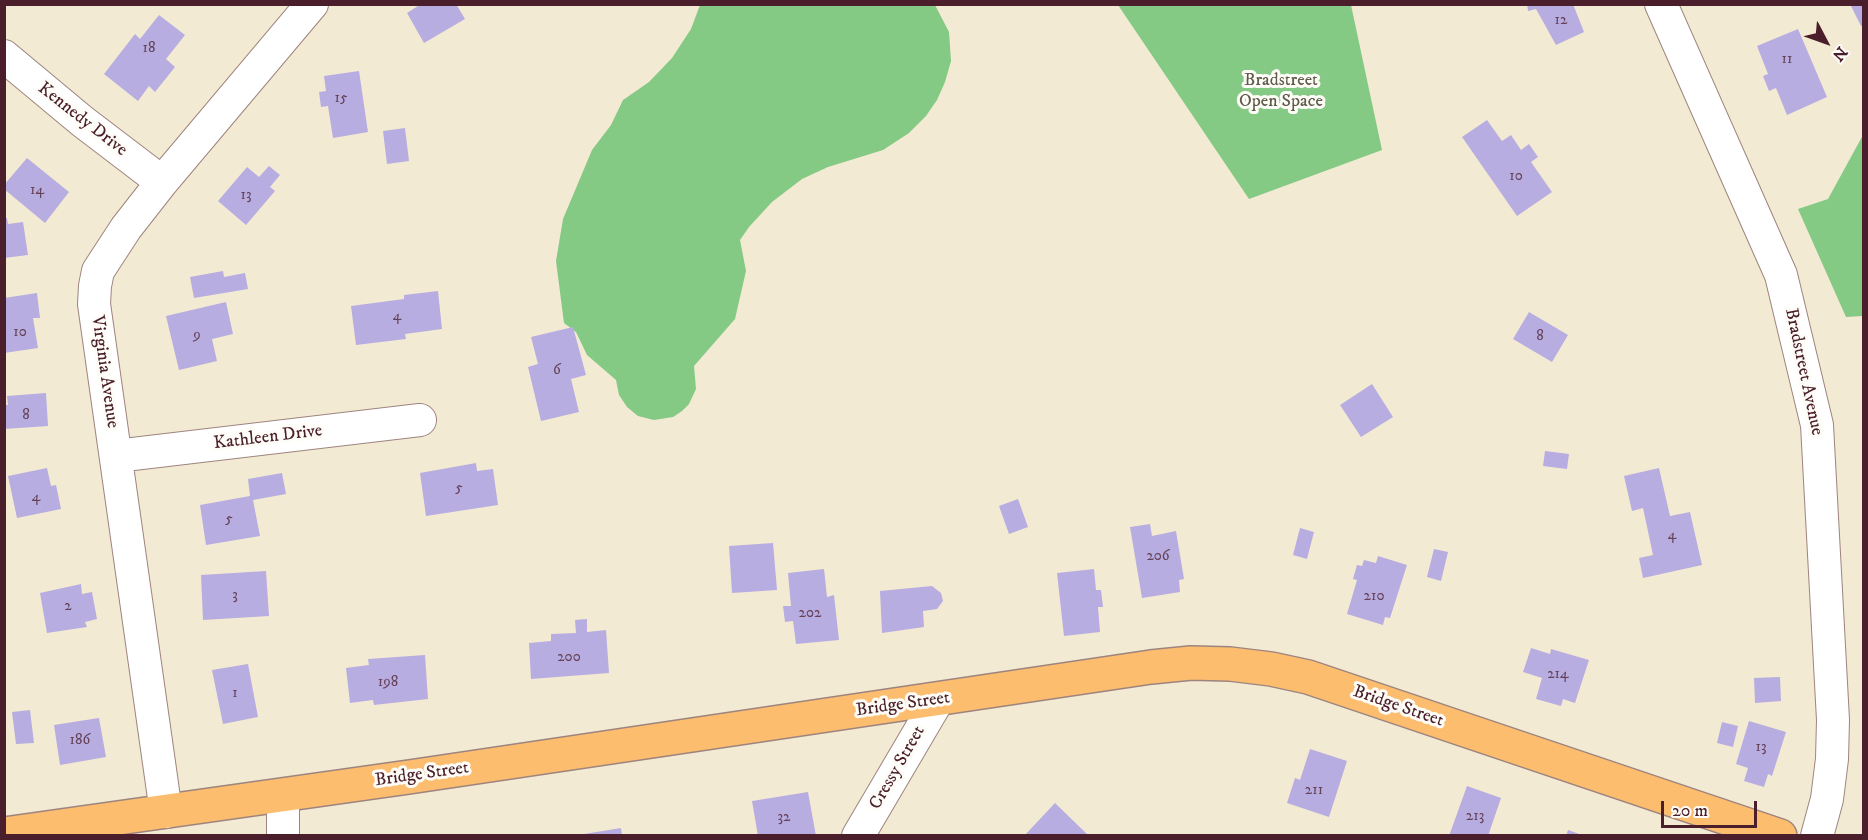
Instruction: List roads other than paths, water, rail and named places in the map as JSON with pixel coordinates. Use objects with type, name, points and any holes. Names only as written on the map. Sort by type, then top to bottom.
[{"type":"main road","name":"Bridge Street","points":[[4,834],[1191,663],[1230,664],[1271,669],[1308,677],[1780,836]]},
{"type":"street","name":"Virginia Avenue","points":[[166,812],[94,304],[95,286],[99,271],[126,228],[312,4]]},
{"type":"street","name":"Bradstreet Avenue","points":[[1661,4],[1781,275],[1817,425],[1833,720],[1832,759],[1827,799],[1817,836]]},
{"type":"street","name":"Kennedy Drive","points":[[4,56],[82,121],[162,182]]},
{"type":"street","name":"Kathleen Drive","points":[[116,456],[420,420]]},
{"type":"street","name":"Cressy Street","points":[[858,836],[938,700]]},
{"type":"street","points":[[284,795],[284,836]]},
{"type":"park label","name":"Bradstreet Open Space","points":[[1281,91]]}]
